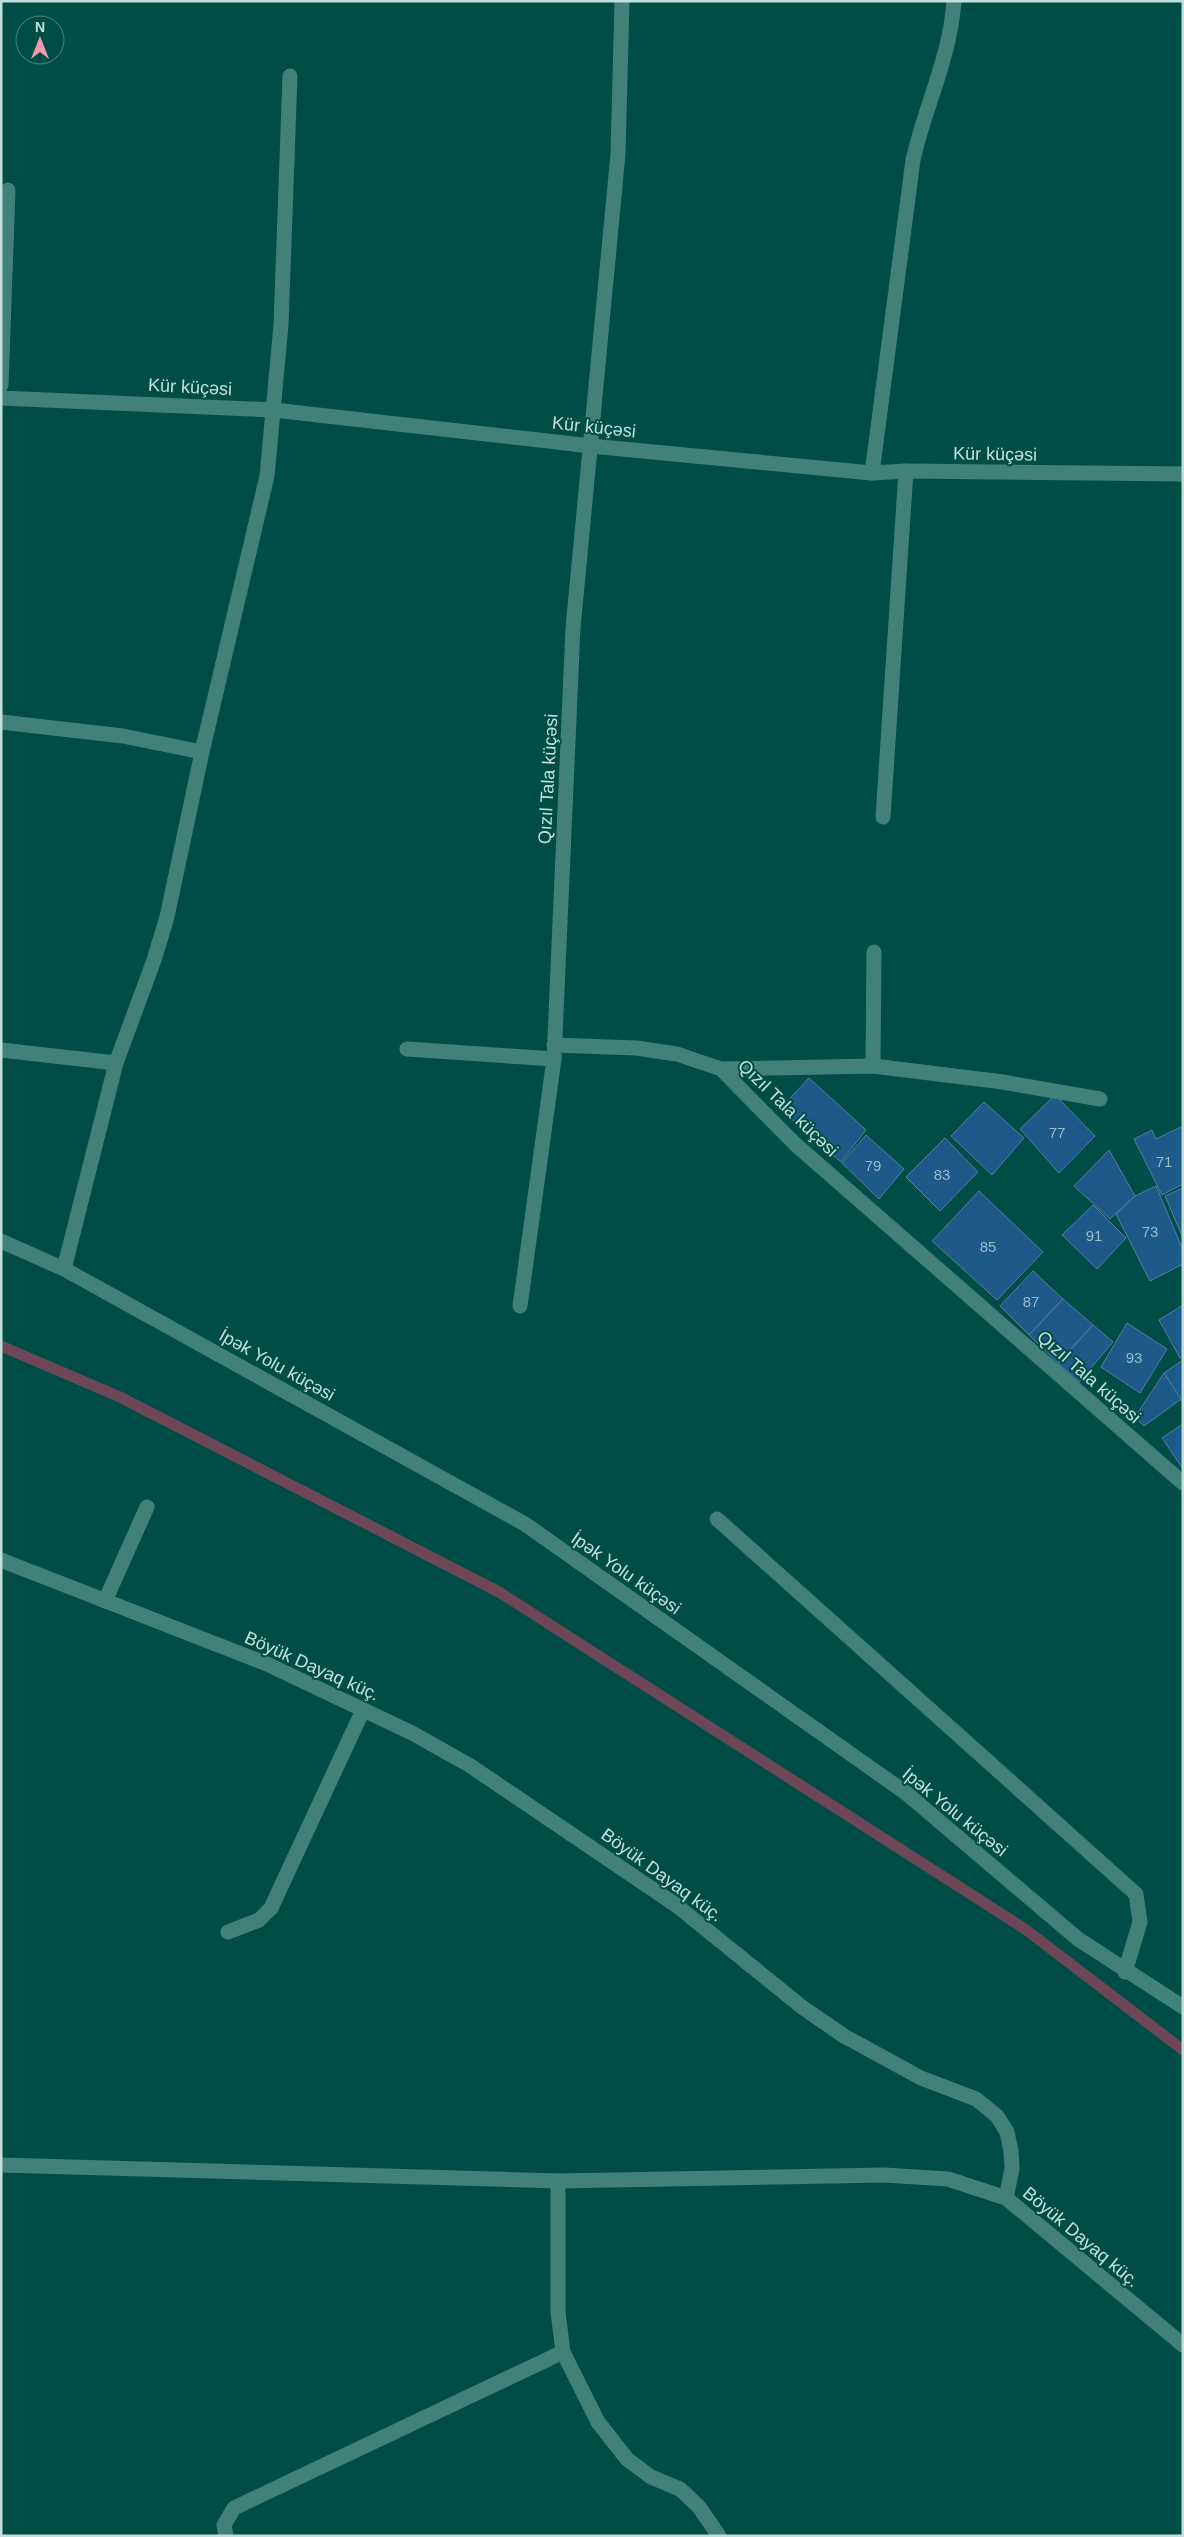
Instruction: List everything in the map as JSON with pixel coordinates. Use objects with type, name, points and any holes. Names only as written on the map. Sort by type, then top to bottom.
[{"type":"street","name":"Qızıl Tala küçəsi","points":[[622,1],[618,154],[573,628],[554,1052],[636,1048],[668,1052],[700,1060],[721,1069],[795,1144],[1183,1483]]},
{"type":"street","points":[[872,473],[913,160],[920,129],[943,66],[952,27],[954,1]]},
{"type":"street","points":[[64,1269],[116,1063],[154,960],[167,917],[202,752],[267,476],[280,325],[290,76]]},
{"type":"street","points":[[1,386],[8,190]]},
{"type":"street","name":"Kür küçəsi","points":[[1,398],[274,410],[591,446],[872,473],[906,471],[1183,474]]},
{"type":"street","points":[[883,817],[906,471]]},
{"type":"street","points":[[1,722],[124,736],[202,752]]},
{"type":"street","points":[[873,1066],[874,952]]},
{"type":"street","points":[[407,1049],[554,1052],[520,1306]]},
{"type":"street","points":[[1,1050],[116,1063]]},
{"type":"street","points":[[721,1069],[873,1066],[1003,1082],[1100,1099]]},
{"type":"street","name":"İpək Yolu küçəsi","points":[[1,1241],[64,1269],[525,1524],[906,1794],[1078,1939],[1125,1972],[1183,2007]]},
{"type":"street","points":[[105,1601],[147,1507]]},
{"type":"street","points":[[717,1519],[1136,1894],[1140,1922],[1125,1972]]},
{"type":"street","name":"Böyük Dayaq küç.","points":[[1,1560],[267,1664],[412,1733],[469,1765],[669,1900],[802,2007],[844,2036],[921,2078],[976,2099],[997,2116],[1007,2132],[1012,2151],[1012,2169],[1006,2198],[1183,2345]]},
{"type":"street","points":[[228,1932],[259,1920],[271,1908],[363,1710]]},
{"type":"street","points":[[1,2165],[558,2181],[884,2175],[948,2179],[1006,2198]]},
{"type":"street","points":[[558,2181],[558,2312],[563,2352],[598,2422],[627,2459],[651,2477],[680,2490],[699,2507],[719,2536]]},
{"type":"street","points":[[226,2536],[224,2525],[234,2508],[563,2352]]},
{"type":"building","points":[[809,1078],[866,1130],[841,1162],[780,1109]]},
{"type":"building","points":[[1055,1095],[1095,1136],[1059,1173],[1020,1129]]},
{"type":"building","points":[[984,1102],[1024,1138],[992,1175],[951,1136]]},
{"type":"building","points":[[1183,1126],[1183,1184],[1162,1195],[1134,1139],[1152,1130],[1156,1139]]},
{"type":"building","points":[[866,1135],[904,1169],[879,1199],[842,1163]]},
{"type":"building","points":[[945,1138],[978,1172],[940,1211],[906,1177]]},
{"type":"building","points":[[1109,1150],[1135,1196],[1110,1219],[1074,1186]]},
{"type":"building","points":[[1156,1186],[1183,1250],[1183,1264],[1150,1281],[1116,1214],[1135,1196]]},
{"type":"building","points":[[1183,1188],[1183,1238],[1165,1196]]},
{"type":"building","points":[[979,1191],[1043,1252],[997,1300],[932,1241]]},
{"type":"building","points":[[1093,1205],[1126,1238],[1097,1269],[1062,1235]]},
{"type":"building","points":[[1033,1271],[1063,1299],[1029,1335],[1000,1306]]},
{"type":"building","points":[[1063,1299],[1093,1325],[1058,1363],[1029,1335]]},
{"type":"building","points":[[1183,1305],[1183,1357],[1180,1358],[1159,1320]]},
{"type":"building","points":[[1127,1323],[1167,1349],[1140,1393],[1101,1367]]},
{"type":"building","points":[[1093,1325],[1113,1342],[1079,1382],[1058,1363]]},
{"type":"building","points":[[1183,1360],[1183,1403],[1164,1373]]},
{"type":"building","points":[[1164,1373],[1181,1399],[1144,1426],[1135,1417]]},
{"type":"building","points":[[1183,1424],[1183,1469],[1162,1438]]},
{"type":"waterway","points":[[1,1346],[120,1397],[499,1592],[1025,1929],[1183,2050]]}]
